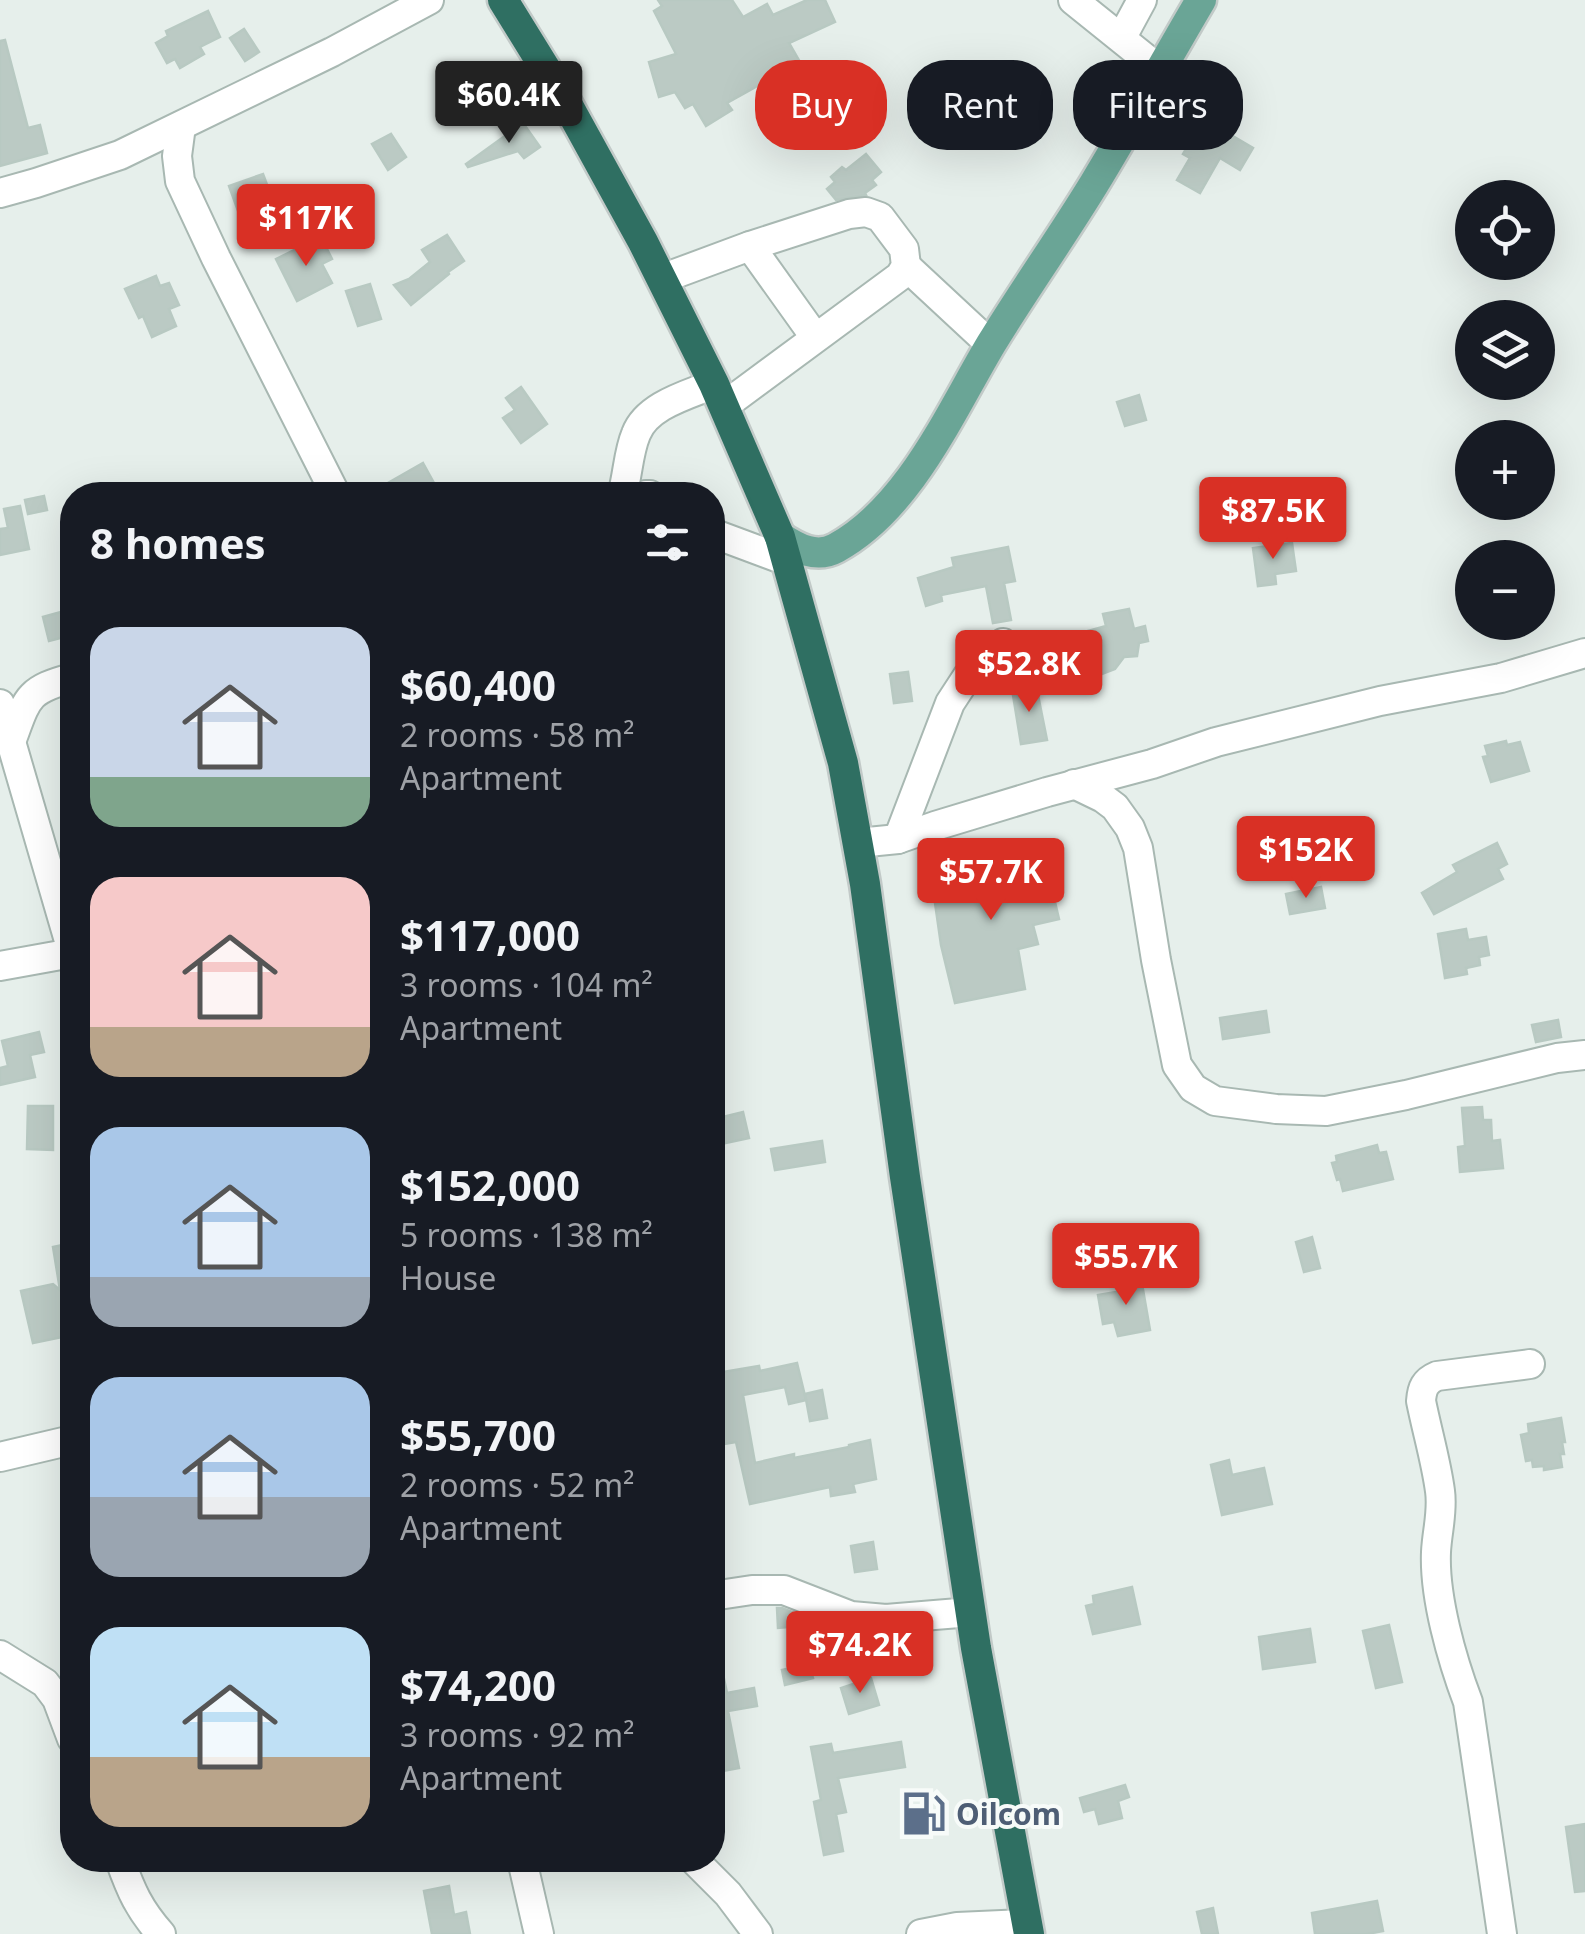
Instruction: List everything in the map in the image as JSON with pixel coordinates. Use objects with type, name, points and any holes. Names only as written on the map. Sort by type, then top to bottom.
[{"type":"highway","points":[[503,0],[566,102],[719,395],[784,549],[843,762],[971,1612],[1028,1929]]},
{"type":"main road","points":[[1166,60],[1201,0]]},
{"type":"main road","points":[[784,549],[815,553],[831,550],[883,510],[915,470],[1113,150]]},
{"type":"street","points":[[0,193],[120,154],[332,52],[429,0]]},
{"type":"street","points":[[1073,0],[1148,60]]},
{"type":"street","points":[[1122,37],[1142,0]]},
{"type":"street","points":[[181,126],[177,156],[180,181],[329,482]]},
{"type":"street","points":[[625,482],[637,430],[647,417],[666,405],[719,395],[815,337],[900,276],[906,266],[904,250],[880,216],[866,212],[848,214],[750,246],[661,279]]},
{"type":"street","points":[[750,246],[815,337]]},
{"type":"street","points":[[906,266],[990,345]]},
{"type":"street","points":[[725,537],[784,549]]},
{"type":"street","points":[[898,840],[950,703],[966,677],[1002,643]]},
{"type":"street","points":[[858,843],[898,840],[1216,742],[1380,701],[1502,678],[1585,653]]},
{"type":"street","points":[[10,742],[30,696],[60,682]]},
{"type":"street","points":[[0,704],[60,911]]},
{"type":"street","points":[[1074,784],[1115,806],[1130,828],[1138,848],[1177,1064],[1194,1088],[1214,1101],[1326,1111],[1585,1055]]},
{"type":"street","points":[[0,966],[60,954]]},
{"type":"street","points":[[1502,1934],[1468,1702],[1455,1667],[1437,1576],[1436,1550],[1442,1512],[1422,1392],[1437,1376],[1530,1364]]},
{"type":"street","points":[[0,1457],[60,1443]]},
{"type":"street","points":[[725,1594],[784,1590],[851,1616],[886,1619],[971,1612]]},
{"type":"street","points":[[0,1655],[45,1683],[60,1708]]},
{"type":"street","points":[[124,1872],[144,1916],[162,1934]]},
{"type":"street","points":[[525,1872],[538,1934]]},
{"type":"street","points":[[706,1872],[758,1934]]},
{"type":"street","points":[[921,1934],[957,1927],[1028,1929]]},
{"type":"building","points":[[658,0],[732,0],[743,17],[767,4],[773,15],[807,0],[825,0],[835,22],[789,43],[799,60],[755,60],[755,87],[727,103],[732,110],[706,126],[693,104],[685,108],[675,92],[659,97],[649,62],[676,54],[654,11],[662,6]]},
{"type":"building","points":[[208,11],[220,37],[200,47],[204,54],[180,68],[175,59],[167,63],[156,43],[168,36],[166,31]]},
{"type":"building","points":[[244,29],[259,52],[245,61],[230,38]]},
{"type":"building","points":[[5,40],[28,128],[40,125],[47,153],[0,166],[0,41]]},
{"type":"building","points":[[523,123],[540,147],[524,158],[518,151],[468,167],[466,164]]},
{"type":"building","points":[[391,134],[406,157],[388,170],[372,144]]},
{"type":"building","points":[[1243,142],[1253,148],[1240,170],[1220,158],[1200,193],[1177,180],[1190,158],[1183,154],[1185,150],[1243,150]]},
{"type":"building","points":[[866,154],[881,172],[872,180],[876,185],[866,195],[836,200],[827,189],[835,182],[831,177]]},
{"type":"building","points":[[263,174],[272,198],[238,211],[229,186]]},
{"type":"building","points":[[447,235],[464,261],[411,305],[394,285],[409,279],[430,262],[422,250]]},
{"type":"building","points":[[321,237],[332,259],[322,264],[332,283],[297,301],[276,259]]},
{"type":"building","points":[[156,276],[160,286],[169,283],[179,305],[169,309],[176,326],[152,337],[125,289]]},
{"type":"building","points":[[370,284],[381,319],[358,326],[346,291]]},
{"type":"building","points":[[521,387],[547,424],[521,443],[503,418],[515,410],[506,398]]},
{"type":"building","points":[[1139,395],[1146,420],[1125,426],[1117,402]]},
{"type":"building","points":[[423,463],[433,482],[390,482]]},
{"type":"building","points":[[44,496],[47,510],[28,514],[25,500]]},
{"type":"building","points":[[20,506],[29,549],[0,555],[0,529],[8,528],[4,509]]},
{"type":"building","points":[[1292,543],[1296,571],[1275,574],[1276,584],[1258,586],[1253,548]]},
{"type":"building","points":[[1008,547],[1015,581],[1004,583],[1011,620],[993,623],[986,586],[941,595],[942,601],[926,606],[918,578],[954,567],[952,558]]},
{"type":"building","points":[[1129,609],[1134,629],[1145,626],[1148,641],[1139,643],[1137,656],[1124,657],[1115,669],[1099,675],[1100,679],[1080,684],[1073,656],[1086,653],[1081,633],[1106,626],[1103,614]]},
{"type":"building","points":[[60,612],[60,638],[49,641],[43,617]]},
{"type":"building","points":[[908,672],[912,701],[894,703],[890,674]]},
{"type":"building","points":[[1036,685],[1047,740],[1021,744],[1012,689]]},
{"type":"building","points":[[1506,741],[1507,745],[1520,742],[1529,771],[1491,782],[1483,757],[1488,756],[1485,746]]},
{"type":"building","points":[[1497,843],[1507,864],[1498,869],[1503,879],[1434,914],[1422,893],[1457,872],[1453,865]]},
{"type":"building","points":[[974,845],[985,899],[1019,891],[1012,862],[1052,853],[1059,883],[1051,885],[1059,919],[1033,925],[1038,944],[1018,949],[1025,989],[955,1003],[934,896],[949,892],[939,859],[955,854],[954,849]]},
{"type":"building","points":[[1321,887],[1325,908],[1290,914],[1286,894]]},
{"type":"building","points":[[1466,929],[1468,940],[1486,937],[1489,955],[1479,957],[1480,965],[1466,968],[1467,974],[1445,978],[1438,934]]},
{"type":"building","points":[[1266,1011],[1269,1032],[1223,1039],[1220,1018]]},
{"type":"building","points":[[1558,1020],[1561,1037],[1536,1042],[1532,1025]]},
{"type":"building","points":[[39,1032],[44,1052],[30,1055],[35,1077],[0,1085],[0,1068],[8,1066],[2,1041]]},
{"type":"building","points":[[28,1106],[53,1106],[53,1150],[27,1149]]},
{"type":"building","points":[[1482,1107],[1483,1120],[1491,1120],[1492,1141],[1500,1140],[1503,1168],[1460,1172],[1458,1147],[1465,1146],[1462,1108]]},
{"type":"building","points":[[743,1112],[749,1138],[725,1143],[725,1116]]},
{"type":"building","points":[[822,1141],[825,1162],[775,1170],[771,1149]]},
{"type":"building","points":[[1377,1145],[1379,1153],[1386,1152],[1393,1179],[1343,1191],[1332,1163],[1337,1162],[1336,1156]]},
{"type":"building","points":[[1312,1237],[1320,1268],[1304,1272],[1296,1242]]},
{"type":"building","points":[[60,1246],[60,1290],[53,1247]]},
{"type":"building","points":[[1141,1278],[1150,1330],[1118,1336],[1114,1322],[1103,1324],[1098,1295],[1122,1291],[1120,1281]]},
{"type":"building","points":[[53,1284],[60,1290],[60,1337],[33,1343],[21,1291]]},
{"type":"building","points":[[797,1363],[806,1400],[789,1404],[785,1387],[743,1395],[755,1463],[870,1440],[876,1479],[853,1484],[855,1492],[831,1496],[830,1487],[750,1504],[736,1442],[725,1444],[725,1372],[759,1366],[760,1371]]},
{"type":"building","points":[[822,1390],[827,1418],[810,1421],[805,1394]]},
{"type":"building","points":[[1561,1418],[1565,1442],[1564,1454],[1560,1454],[1562,1467],[1533,1467],[1532,1460],[1526,1461],[1521,1435],[1529,1433],[1528,1424]]},
{"type":"building","points":[[1229,1460],[1232,1475],[1264,1468],[1272,1504],[1222,1515],[1211,1465]]},
{"type":"building","points":[[873,1542],[877,1569],[855,1572],[851,1546]]},
{"type":"building","points":[[1132,1587],[1140,1624],[1093,1634],[1086,1606],[1094,1604],[1093,1596]]},
{"type":"building","points":[[777,1608],[800,1615],[800,1626],[778,1628]]},
{"type":"building","points":[[1389,1625],[1402,1682],[1376,1688],[1363,1631]]},
{"type":"building","points":[[1310,1629],[1315,1662],[1263,1669],[1259,1637]]},
{"type":"building","points":[[809,1664],[813,1678],[785,1685],[782,1670]]},
{"type":"building","points":[[871,1678],[879,1705],[849,1714],[841,1688]]},
{"type":"building","points":[[725,1684],[727,1693],[754,1688],[757,1706],[728,1711],[739,1768],[725,1771]]},
{"type":"building","points":[[901,1742],[905,1767],[838,1778],[846,1812],[836,1814],[843,1851],[824,1855],[814,1802],[821,1800],[811,1747],[831,1744],[833,1753]]},
{"type":"building","points":[[1125,1785],[1129,1797],[1118,1801],[1122,1818],[1099,1824],[1095,1809],[1084,1812],[1080,1798]]},
{"type":"building","points":[[1585,1824],[1585,1891],[1575,1892],[1566,1827]]},
{"type":"building","points":[[449,1886],[454,1915],[466,1912],[470,1934],[432,1934],[424,1891]]},
{"type":"building","points":[[1377,1901],[1383,1931],[1315,1934],[1312,1913]]},
{"type":"building","points":[[1213,1908],[1218,1934],[1202,1934],[1197,1912]]},
{"type":"place","name":"Oilcom","points":[[923,1813]]}]
